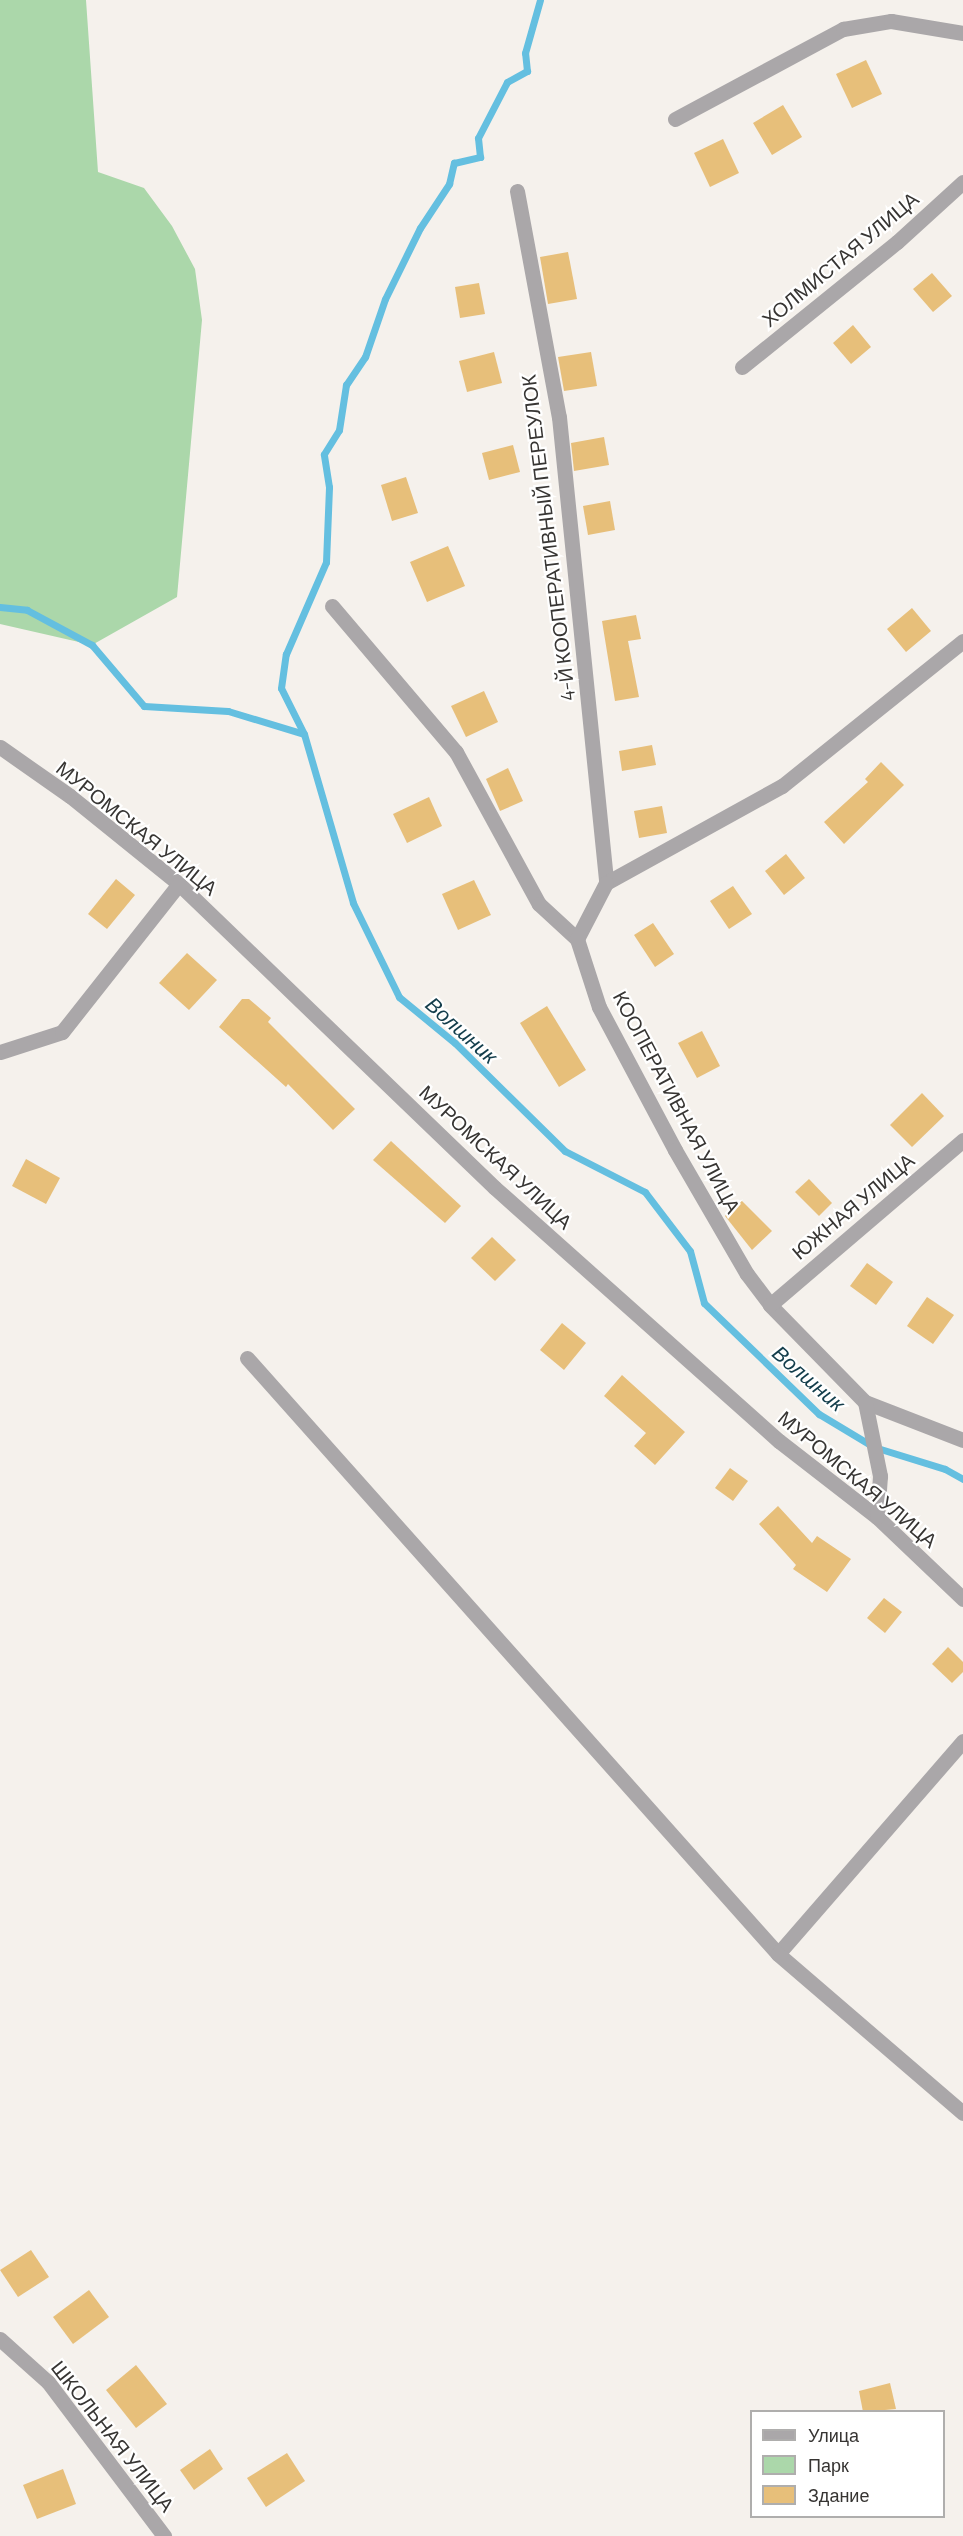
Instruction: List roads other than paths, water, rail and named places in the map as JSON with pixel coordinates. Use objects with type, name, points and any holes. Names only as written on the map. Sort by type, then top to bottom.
[{"type":"street","points":[[675,119],[843,29],[891,21],[963,33]]},
{"type":"street","name":"ХОЛМИСТАЯ УЛИЦА","points":[[742,367],[897,242],[963,182]]},
{"type":"street","name":"4-Й КООПЕРАТИВНЫЙ ПЕРЕУЛОК","points":[[517,191],[559,417],[606,883]]},
{"type":"street","name":"КООПЕРАТИВНАЯ УЛИЦА","points":[[332,606],[456,752],[539,904],[577,939],[599,1007],[675,1150],[747,1274],[770,1305],[865,1402],[963,1440]]},
{"type":"street","points":[[577,939],[606,883],[782,786],[963,641]]},
{"type":"street","name":"МУРОМСКАЯ УЛИЦА","points":[[0,747],[70,796],[179,884],[495,1188],[780,1441],[877,1517],[963,1599]]},
{"type":"street","points":[[0,1052],[62,1032],[179,884]]},
{"type":"street","name":"ЮЖНАЯ УЛИЦА","points":[[770,1305],[963,1140]]},
{"type":"street","points":[[247,1358],[778,1954],[963,2113]]},
{"type":"street","points":[[865,1402],[880,1476],[877,1517]]},
{"type":"street","points":[[778,1954],[963,1741]]},
{"type":"street","name":"ШКОЛЬНАЯ УЛИЦА","points":[[0,2339],[48,2382],[164,2536]]},
{"type":"waterway","points":[[304,734],[281,688],[286,654],[326,562],[329,487],[324,454],[339,430],[346,385],[365,357],[385,299],[420,228],[449,184],[454,163],[480,157],[478,138],[507,82],[527,71],[525,53],[540,0]]},
{"type":"waterway","name":"Волшник","points":[[0,607],[27,610],[92,645],[144,706],[228,711],[304,734],[353,903],[399,997],[455,1043],[565,1151],[645,1192],[690,1251],[704,1303],[819,1414],[874,1447],[945,1469],[963,1479]]}]
